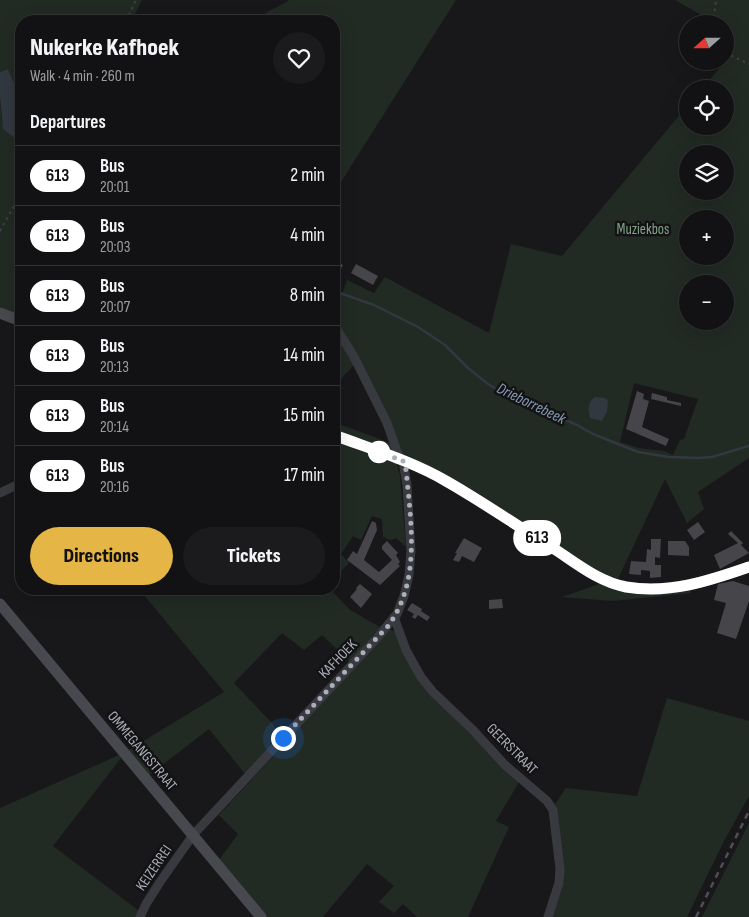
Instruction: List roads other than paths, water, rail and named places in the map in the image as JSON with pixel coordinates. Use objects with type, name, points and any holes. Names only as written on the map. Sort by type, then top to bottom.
[{"type":"main road","points":[[0,313],[15,319]]},
{"type":"main road","points":[[340,437],[424,469],[445,480],[589,572],[614,584],[626,587],[656,589],[694,585],[749,567]]},
{"type":"main road","name":"OMMEGANGSTRAAT","points":[[0,604],[261,917]]},
{"type":"street","name":"KAFHOEK","points":[[193,836],[377,638],[394,617],[407,586],[411,558],[407,485],[402,461],[387,423],[353,355],[340,334]]},
{"type":"street","points":[[0,492],[15,486]]},
{"type":"street","name":"GEERSTRAAT","points":[[394,617],[406,650],[421,677],[505,765],[547,801],[553,810],[560,869],[559,883],[548,917]]},
{"type":"street","name":"KEIZERREI","points":[[140,917],[160,882],[193,836]]},
{"type":"waterway","name":"Drieborrebeek","points":[[340,293],[374,305],[418,327],[445,345],[468,368],[501,392],[577,425],[593,434],[638,452],[669,457],[699,458],[712,457],[749,446]]},
{"type":"railway","points":[[696,917],[749,811]]},
{"type":"park label","name":"Muziekbos","points":[[643,229]]}]
